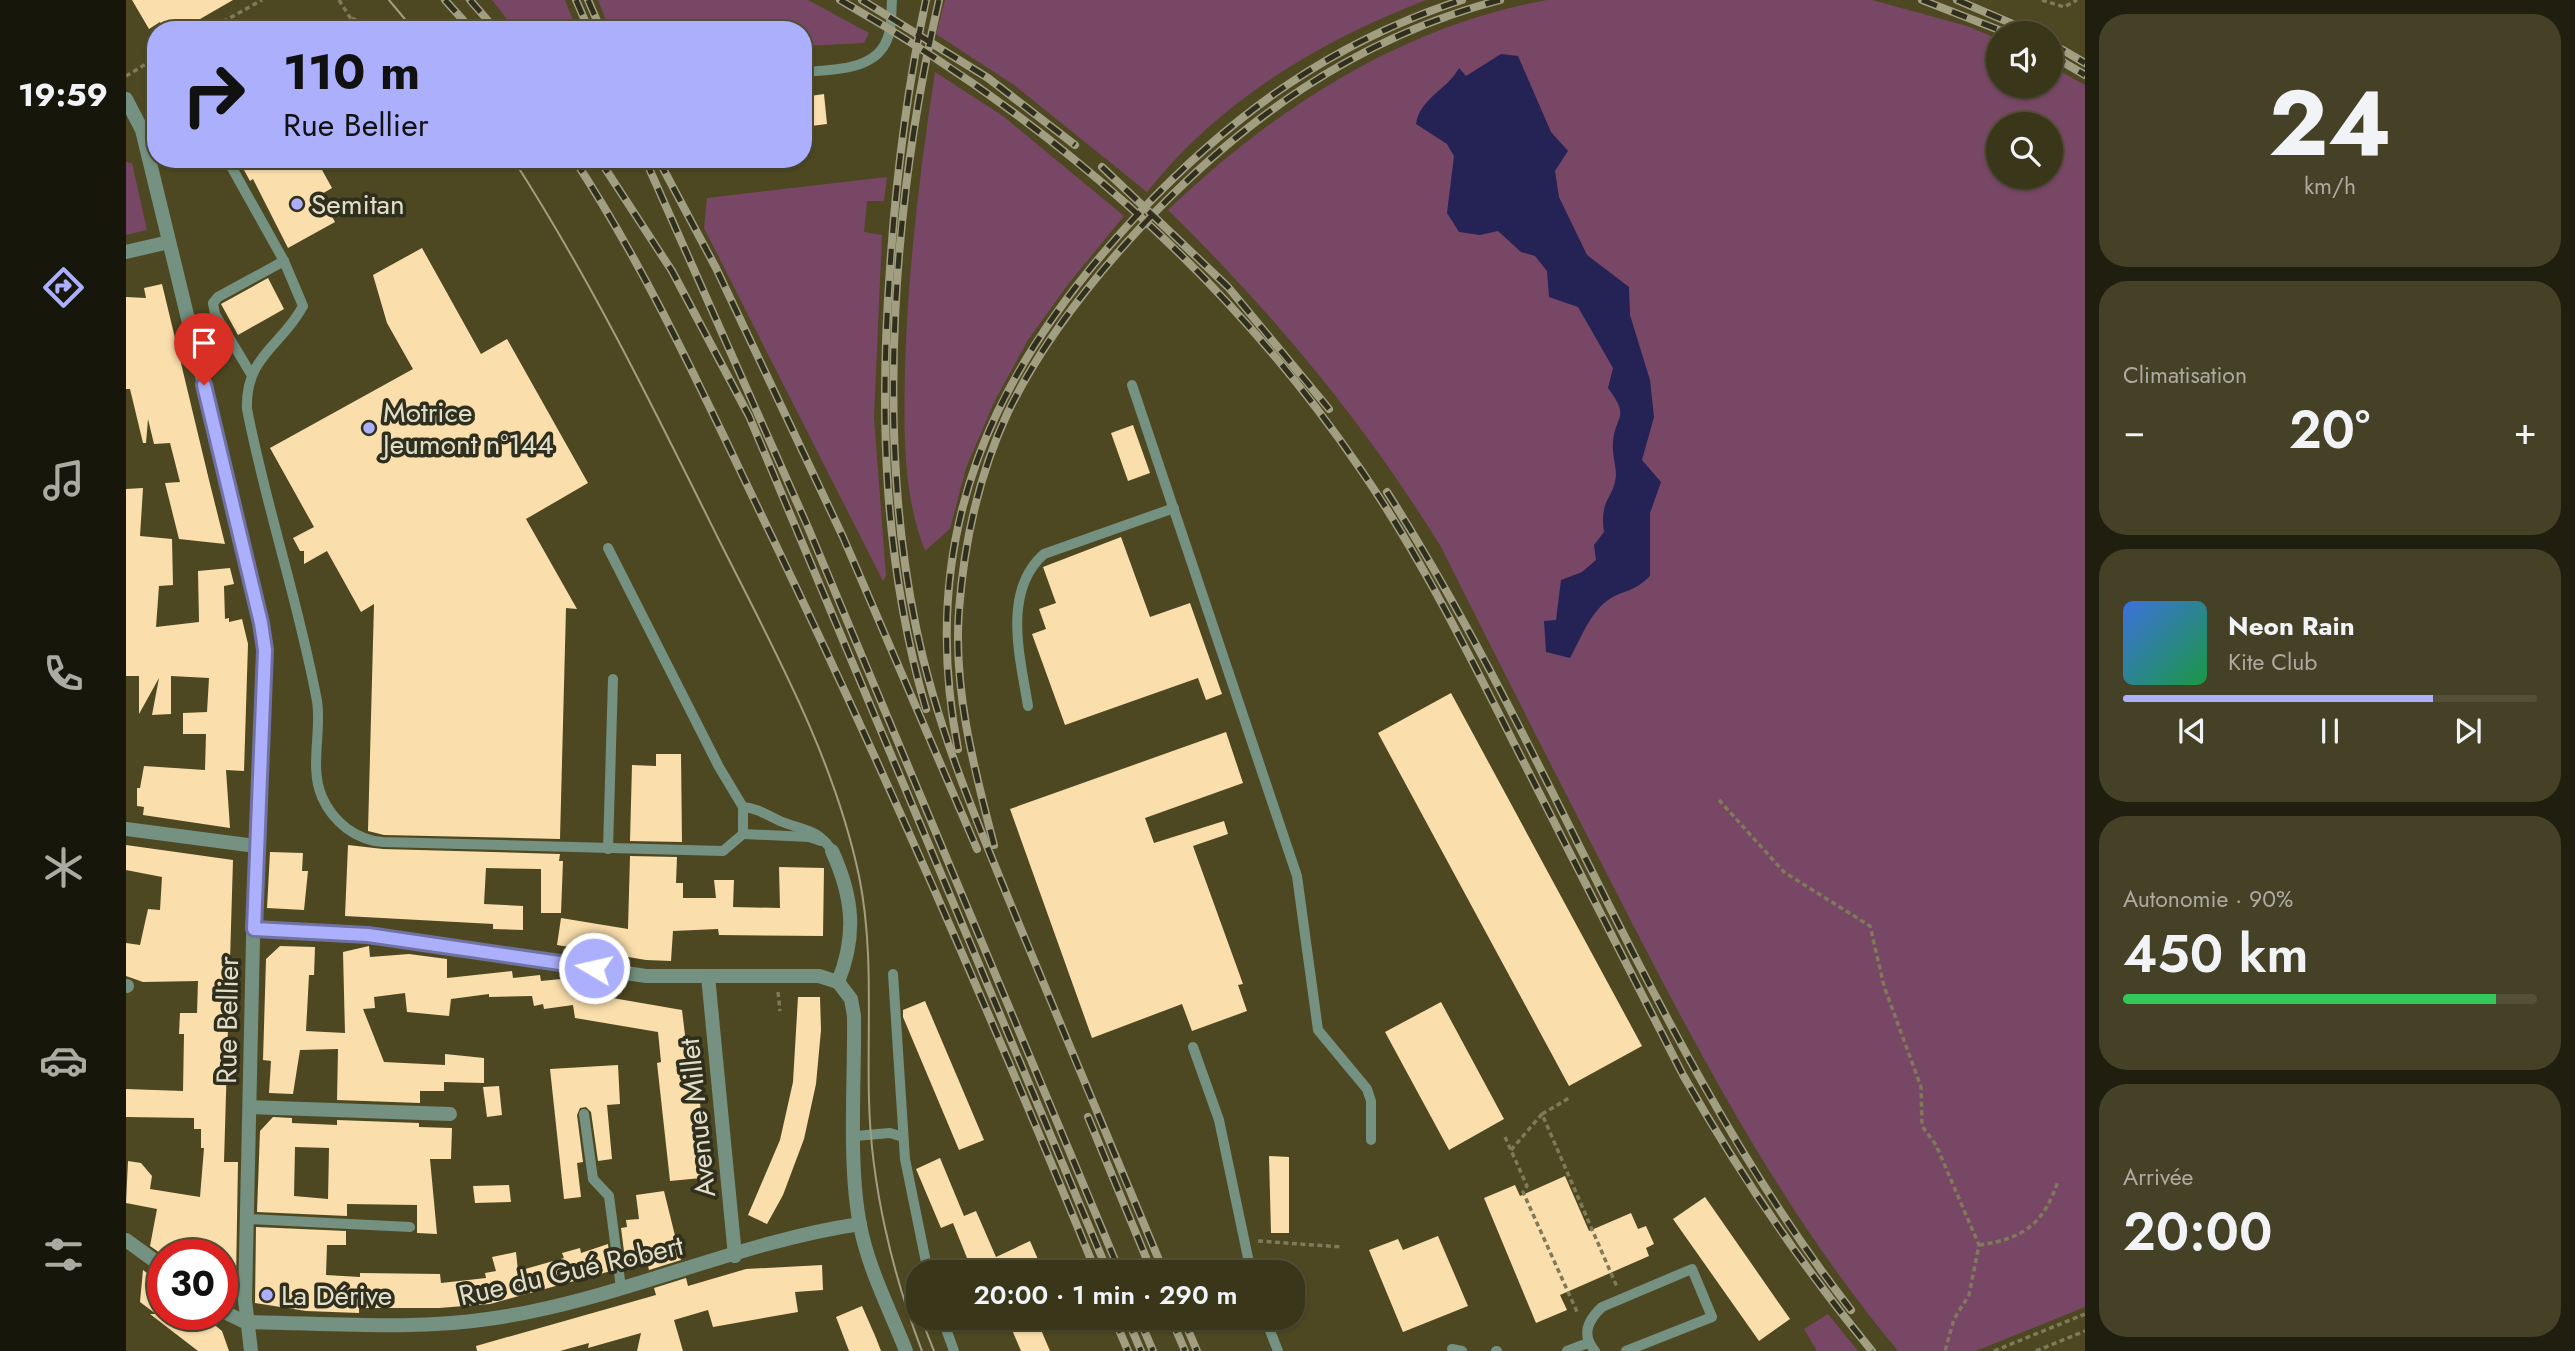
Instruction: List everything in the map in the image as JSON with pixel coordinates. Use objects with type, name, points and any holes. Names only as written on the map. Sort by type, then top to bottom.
[{"type":"street","name":"Rue Bellier","points":[[129,103],[142,130],[147,151]]},
{"type":"street","name":"Rue Bellier","points":[[151,168],[261,623],[265,650],[256,846],[245,1322],[251,1351]]},
{"type":"street","points":[[126,252],[169,242]]},
{"type":"street","points":[[126,830],[256,846]]},
{"type":"street","points":[[832,851],[844,883],[852,927],[849,953],[838,982]]},
{"type":"street","points":[[254,929],[368,935],[646,976],[819,976],[838,982],[851,999],[854,1016],[855,1136],[860,1224],[867,1253],[906,1351]]},
{"type":"street","name":"Avenue Millet","points":[[708,976],[735,1256]]},
{"type":"street","points":[[250,1107],[450,1114]]},
{"type":"street","name":"Rue du Gué Robert","points":[[245,1322],[443,1324],[496,1318],[621,1288],[824,1230],[860,1224]]},
{"type":"street","points":[[126,1240],[147,1255]]},
{"type":"street","points":[[238,1319],[245,1322]]},
{"type":"lane","points":[[812,71],[854,66],[880,52],[887,42],[892,0]]},
{"type":"lane","points":[[142,130],[147,128]]},
{"type":"lane","points":[[232,168],[302,298],[303,306],[259,359],[251,374],[247,410],[315,692],[318,710],[317,776],[321,794],[330,811],[351,831],[375,841],[723,851],[743,834],[809,837],[821,841],[832,851]]},
{"type":"lane","points":[[251,374],[215,314],[213,303],[218,297],[284,261]]},
{"type":"lane","points":[[1132,385],[1297,876],[1318,1030],[1367,1088],[1371,1101],[1371,1140]]},
{"type":"lane","points":[[1028,706],[1018,624],[1023,579],[1030,566],[1044,554],[1174,509]]},
{"type":"lane","points":[[608,548],[719,767],[743,807],[743,834]]},
{"type":"lane","points":[[608,849],[613,679]]},
{"type":"lane","points":[[743,807],[755,808],[786,823],[812,830],[832,851]]},
{"type":"lane","points":[[893,974],[909,1191],[925,1260]]},
{"type":"lane","points":[[1193,1047],[1219,1120],[1248,1260]]},
{"type":"lane","points":[[584,1114],[593,1180],[609,1196],[621,1288]]},
{"type":"lane","points":[[855,1136],[890,1133],[903,1137]]},
{"type":"lane","points":[[248,1219],[410,1227]]},
{"type":"lane","points":[[1567,1351],[1591,1347],[1589,1324],[1602,1307],[1692,1269],[1712,1317],[1626,1351]]},
{"type":"lane","points":[[946,1330],[954,1351]]},
{"type":"lane","points":[[1270,1330],[1278,1351]]},
{"type":"path","points":[[224,21],[262,0]]},
{"type":"path","points":[[339,0],[353,21]]},
{"type":"path","points":[[2042,0],[2053,6],[2064,7],[2077,0]]},
{"type":"path","points":[[350,16],[359,21]]},
{"type":"path","points":[[126,76],[147,63]]},
{"type":"path","points":[[1719,800],[1784,872],[1870,926],[1884,986],[1921,1087],[1922,1126],[1936,1145],[1979,1245],[1969,1295],[1954,1319],[1945,1351]]},
{"type":"path","points":[[1511,1150],[1542,1114],[1571,1097]]},
{"type":"path","points":[[1542,1114],[1622,1298]]},
{"type":"path","points":[[1505,1137],[1527,1186],[1524,1192],[1579,1318],[1589,1324]]},
{"type":"path","points":[[1979,1245],[2008,1239],[2027,1230],[2050,1206],[2058,1181]]},
{"type":"path","points":[[1242,1240],[1342,1247]]},
{"type":"path","points":[[1994,1351],[2085,1314]]},
{"type":"path","points":[[2036,1351],[2085,1331]]},
{"type":"shaded area","points":[[492,0],[565,0],[573,21],[508,21]]},
{"type":"shaded area","points":[[598,0],[808,0],[869,33],[864,43],[812,46],[812,21],[606,21]]},
{"type":"shaded area","points":[[945,0],[1426,0],[1347,35],[1273,77],[1206,129],[1147,192],[1014,85],[936,34]]},
{"type":"shaded area","points":[[1547,0],[1872,0],[1967,26],[1986,34],[1986,98],[2063,98],[2063,73],[2085,85],[2085,1307],[1976,1351],[1898,1351],[1815,1240],[1777,1183],[1707,1065],[1441,547],[1412,501],[1315,370],[1244,288],[1168,210],[1251,138],[1296,106],[1391,51],[1493,12]]},
{"type":"shaded area","points":[[1501,54],[1518,56],[1551,132],[1568,151],[1555,171],[1559,197],[1587,255],[1629,287],[1630,315],[1650,380],[1654,417],[1642,460],[1661,482],[1650,513],[1650,576],[1634,588],[1604,603],[1587,625],[1570,658],[1546,652],[1544,621],[1556,620],[1561,580],[1582,572],[1596,560],[1594,545],[1604,532],[1603,513],[1615,483],[1613,443],[1620,416],[1619,406],[1608,388],[1613,368],[1578,307],[1549,297],[1547,271],[1535,256],[1521,252],[1498,231],[1480,235],[1459,232],[1447,213],[1454,156],[1447,144],[1416,124],[1423,107],[1459,68],[1466,76]]},
{"type":"shaded area","points":[[935,72],[1003,116],[1124,216],[1069,283],[1028,340],[995,400],[966,468],[950,529],[925,551],[917,529],[908,483],[905,368],[916,219]]},
{"type":"shaded area","points":[[126,162],[132,163],[147,230],[126,235]]},
{"type":"shaded area","points":[[887,177],[884,201],[867,201],[864,232],[882,235],[874,418],[886,576],[883,581],[704,228],[707,198]]},
{"type":"shaded area","points":[[1828,1314],[1858,1351],[1817,1351],[1804,1329]]},
{"type":"building","points":[[132,0],[233,0],[197,21],[147,21],[147,26]]},
{"type":"building","points":[[824,94],[827,124],[812,126],[812,96]]},
{"type":"building","name":"Semitan","points":[[243,168],[321,168],[332,188],[320,195],[335,222],[288,248],[253,179],[250,181]]},
{"type":"building","points":[[422,248],[481,354],[507,339],[588,483],[526,519],[577,609],[566,608],[560,839],[384,835],[368,831],[374,604],[361,612],[327,551],[304,564],[304,551],[300,551],[293,538],[314,527],[270,448],[413,369],[387,323],[373,275]]},
{"type":"building","points":[[268,278],[284,309],[238,335],[221,304]]},
{"type":"building","points":[[162,284],[225,544],[179,539],[165,483],[180,482],[170,443],[154,444],[148,419],[146,443],[143,443],[130,389],[126,389],[126,297],[146,298],[144,288]]},
{"type":"building","points":[[1133,425],[1150,473],[1128,481],[1111,433]]},
{"type":"building","points":[[143,488],[140,536],[172,539],[173,585],[159,586],[156,627],[199,622],[198,571],[230,568],[234,584],[224,586],[225,619],[229,618],[229,622],[242,619],[248,644],[244,771],[226,770],[230,828],[143,815],[144,807],[137,806],[137,788],[140,788],[144,766],[205,770],[206,734],[183,734],[183,713],[207,712],[209,678],[171,676],[171,714],[152,715],[159,678],[139,714],[139,676],[126,676],[126,489]]},
{"type":"building","points":[[1121,537],[1150,617],[1190,603],[1222,694],[1206,700],[1198,678],[1065,725],[1032,634],[1046,629],[1039,609],[1056,603],[1043,567]]},
{"type":"building","points":[[1451,693],[1642,1046],[1569,1086],[1378,733]]},
{"type":"building","points":[[1226,732],[1243,783],[1145,818],[1154,843],[1224,821],[1228,834],[1193,846],[1243,984],[1238,985],[1247,1011],[1192,1031],[1182,1004],[1092,1038],[1010,809]]},
{"type":"building","points":[[656,754],[681,754],[682,842],[630,841],[632,765],[656,766]]},
{"type":"building","points":[[126,845],[233,860],[224,1162],[238,1162],[237,1239],[151,1239],[157,1209],[126,1203],[128,1161],[141,1163],[152,1176],[150,1189],[200,1197],[204,1148],[201,1148],[201,1129],[194,1129],[194,1118],[126,1117],[126,1089],[183,1091],[184,1034],[179,1034],[180,1013],[197,1013],[198,981],[143,982],[126,976],[126,943],[140,945],[148,909],[160,910],[162,877],[126,870]]},
{"type":"building","points":[[348,845],[383,849],[560,854],[559,861],[563,861],[561,913],[541,913],[541,869],[486,868],[484,904],[523,906],[523,930],[493,929],[493,924],[345,916]]},
{"type":"building","points":[[270,852],[303,853],[302,871],[308,871],[304,910],[267,908]]},
{"type":"building","points":[[630,856],[677,857],[676,883],[683,883],[683,898],[716,898],[714,880],[734,880],[733,907],[780,908],[779,867],[824,868],[823,936],[719,935],[718,929],[673,931],[671,961],[646,960],[557,945],[561,918],[628,929]]},
{"type":"building","points":[[280,946],[315,947],[314,975],[309,975],[306,1031],[345,1033],[343,952],[369,946],[370,957],[409,954],[447,959],[447,978],[512,971],[513,978],[540,975],[541,981],[571,978],[572,991],[682,1010],[688,1060],[696,1059],[702,1124],[707,1123],[712,1177],[670,1181],[657,1063],[661,1062],[658,1032],[575,1018],[573,1005],[544,1009],[543,1004],[534,1006],[532,996],[489,997],[489,994],[451,999],[449,1016],[407,1012],[405,993],[374,997],[375,1008],[363,1009],[384,1062],[445,1065],[445,1054],[484,1058],[484,1083],[444,1082],[444,1091],[420,1091],[420,1103],[337,1100],[338,1049],[300,1050],[293,1094],[269,1093],[271,1061],[263,1060],[266,959]]},
{"type":"building","points":[[798,997],[820,997],[821,1030],[816,1084],[804,1139],[783,1195],[767,1224],[748,1215],[780,1140],[793,1082]]},
{"type":"building","points":[[925,1001],[984,1140],[959,1150],[903,1017],[903,1010]]},
{"type":"building","points":[[1441,1002],[1504,1119],[1449,1150],[1385,1032]]},
{"type":"building","points":[[618,1065],[620,1104],[607,1105],[612,1159],[598,1161],[591,1112],[586,1107],[580,1108],[577,1115],[583,1162],[577,1163],[581,1197],[564,1199],[550,1069]]},
{"type":"building","points":[[499,1086],[502,1115],[487,1117],[483,1087]]},
{"type":"building","points":[[273,1117],[292,1118],[292,1123],[337,1125],[337,1120],[419,1123],[419,1127],[452,1128],[451,1159],[430,1159],[437,1234],[417,1233],[417,1205],[347,1204],[347,1216],[257,1212],[260,1131]],"holes":[[[295,1147],[329,1148],[328,1199],[294,1196]]]},
{"type":"building","points":[[1269,1156],[1289,1157],[1289,1233],[1271,1233]]},
{"type":"building","points":[[940,1158],[964,1216],[976,1211],[996,1257],[1030,1241],[1038,1260],[968,1260],[953,1223],[941,1228],[916,1169]]},
{"type":"building","points":[[1565,1176],[1589,1231],[1631,1213],[1638,1229],[1646,1226],[1654,1244],[1646,1248],[1649,1256],[1560,1295],[1567,1310],[1536,1323],[1484,1198],[1515,1185],[1520,1196]]},
{"type":"building","points":[[509,1185],[511,1202],[475,1203],[473,1186]]},
{"type":"building","points":[[664,1191],[681,1260],[649,1270],[647,1261],[626,1267],[621,1228],[627,1227],[626,1220],[639,1219],[636,1195]]},
{"type":"building","points":[[1705,1197],[1790,1319],[1759,1341],[1673,1219]]},
{"type":"building","points":[[256,1227],[346,1231],[346,1245],[327,1245],[326,1275],[360,1277],[360,1273],[440,1274],[441,1283],[486,1278],[485,1273],[496,1271],[492,1257],[516,1252],[518,1271],[564,1258],[562,1253],[580,1248],[581,1253],[608,1244],[611,1271],[490,1304],[439,1308],[359,1308],[359,1313],[306,1311],[255,1303]]},
{"type":"building","points":[[1438,1236],[1468,1306],[1403,1332],[1369,1250],[1398,1239],[1403,1250]]},
{"type":"building","points":[[822,1265],[823,1290],[795,1292],[798,1312],[713,1327],[708,1310],[674,1320],[683,1351],[637,1351],[641,1333],[588,1348],[589,1343],[560,1351],[477,1351],[476,1346],[656,1295],[654,1288],[686,1278],[688,1286],[746,1269]]},
{"type":"building","points":[[143,1270],[147,1273],[147,1307],[140,1302]]},
{"type":"building","points":[[862,1306],[881,1351],[849,1351],[836,1317]]},
{"type":"building","points":[[171,1330],[222,1331],[229,1351],[198,1351]]},
{"type":"building","points":[[1012,1330],[1041,1330],[1050,1351],[1021,1351]]},
{"type":"tram line","points":[[389,0],[406,21]]},
{"type":"tram line","points":[[519,168],[569,251],[646,393],[780,661],[818,745],[834,788],[859,876],[867,931],[869,1100],[879,1196],[901,1291],[922,1351]]},
{"type":"tram line","points":[[926,1330],[934,1351]]},
{"type":"railway","points":[[445,0],[464,21]]},
{"type":"railway","points":[[470,0],[488,21]]},
{"type":"railway","points":[[576,0],[585,21]]},
{"type":"railway","points":[[588,0],[597,21]]},
{"type":"railway","points":[[840,0],[989,95],[1060,148],[1127,205],[1192,266],[1252,330],[1309,398],[1384,504],[1446,610],[1683,1075],[1704,1111],[1795,1251],[1872,1351]]},
{"type":"railway","points":[[862,0],[988,78],[1075,145]]},
{"type":"railway","points":[[926,0],[913,66],[895,201],[887,324],[885,435],[893,545],[901,600],[926,709]]},
{"type":"railway","points":[[939,0],[923,75],[911,153],[895,313],[893,393],[896,473],[903,551],[916,627],[936,706],[977,821],[1159,1260]]},
{"type":"railway","points":[[958,749],[948,670],[948,595],[958,525],[978,458],[1007,393],[1044,331],[1088,271],[1140,212],[1175,176],[1248,113],[1287,85],[1370,37],[1462,0]]},
{"type":"railway","points":[[994,845],[962,699],[959,610],[969,534],[981,484],[1008,412],[1035,362],[1102,270],[1140,228],[1219,152],[1260,118],[1349,60],[1397,36],[1447,16],[1500,0]]},
{"type":"railway","points":[[1922,0],[1986,25]]},
{"type":"railway","points":[[1957,0],[2006,21]]},
{"type":"railway","points":[[2063,50],[2085,63]]},
{"type":"railway","points":[[2063,62],[2085,75]]},
{"type":"railway","points":[[1102,167],[1228,287],[1329,409]]},
{"type":"railway","points":[[580,168],[655,297],[815,628],[940,902],[1091,1260]]},
{"type":"railway","points":[[605,168],[672,271],[749,416],[1103,1260]]},
{"type":"railway","points":[[649,168],[807,525],[1115,1260]]},
{"type":"railway","points":[[663,168],[716,268],[843,537],[977,849]]},
{"type":"railway","points":[[1387,492],[1448,593],[1504,696],[1663,1011],[1720,1114],[1782,1214],[1851,1310]]},
{"type":"railway","points":[[1088,1117],[1147,1260]]},
{"type":"railway","points":[[1119,1330],[1128,1351]]},
{"type":"railway","points":[[1132,1330],[1141,1351]]},
{"type":"railway","points":[[1144,1330],[1153,1351]]},
{"type":"railway","points":[[1176,1330],[1185,1351]]},
{"type":"railway","points":[[1188,1330],[1197,1351]]},
{"type":"place","name":"Semitan","points":[[297,204]]},
{"type":"place","name":"Motrice Jeumont n°144","points":[[369,428]]},
{"type":"place","name":"La Dérive","points":[[267,1295]]},
{"type":"route","points":[[204,385],[261,623],[265,650],[258,774],[254,929],[368,935],[594,968]]}]
